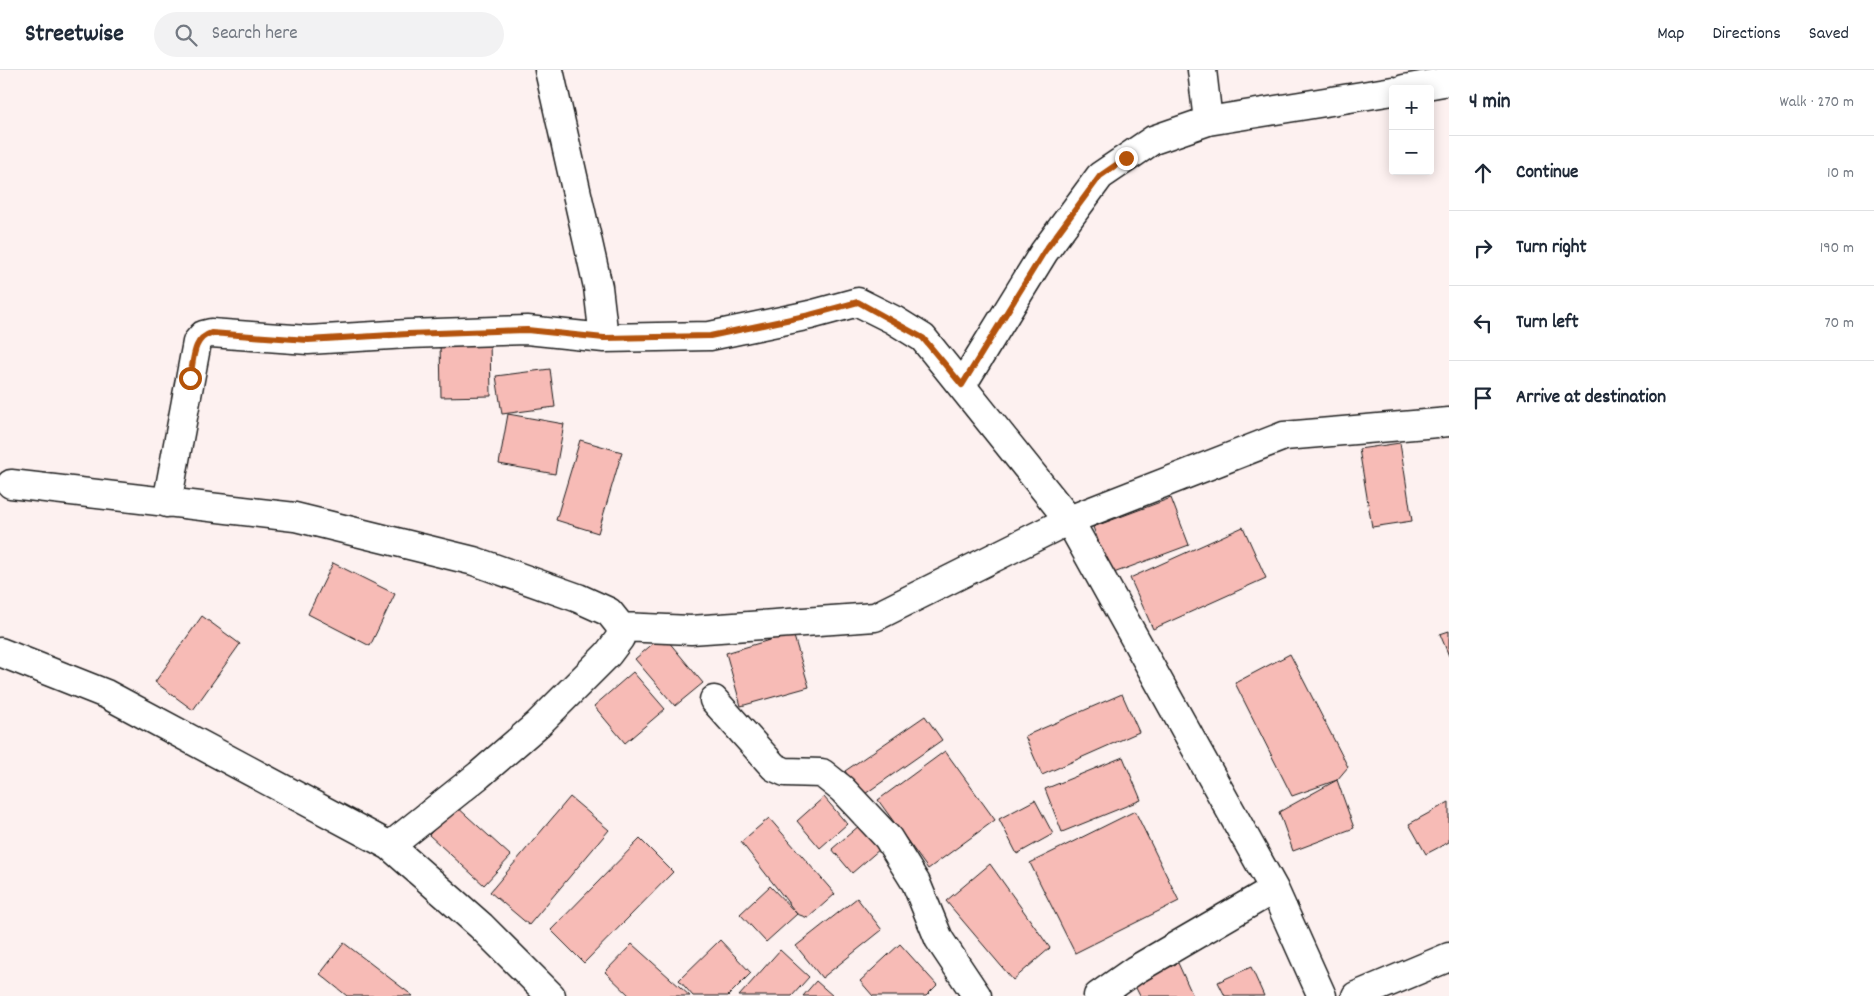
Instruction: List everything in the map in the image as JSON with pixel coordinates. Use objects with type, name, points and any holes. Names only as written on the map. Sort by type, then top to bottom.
[{"type":"street","points":[[549,70],[598,287],[604,338]]},
{"type":"street","points":[[1202,70],[1208,121]]},
{"type":"street","points":[[1426,85],[1449,81]]},
{"type":"street","points":[[962,385],[1044,252],[1100,176],[1153,140],[1208,121],[1389,92]]},
{"type":"street","points":[[168,503],[197,342],[203,335],[211,333],[308,340],[527,330],[604,338],[710,336],[810,315],[858,302],[923,338],[1069,520],[1274,889],[1322,996]]},
{"type":"street","points":[[621,627],[691,630],[875,617],[1069,520],[1284,436],[1449,422]]},
{"type":"street","points":[[11,484],[295,517],[474,561],[578,598],[609,612],[621,627],[620,638],[608,654],[538,724],[479,775],[390,846]]},
{"type":"street","points":[[0,652],[106,694],[390,846],[481,926],[550,996]]},
{"type":"street","points":[[714,700],[774,767],[785,772],[822,773],[842,789],[888,838],[916,882],[940,939],[977,996]]},
{"type":"street","points":[[1098,996],[1135,970],[1274,889]]},
{"type":"street","points":[[1356,996],[1449,958]]},
{"type":"building","points":[[490,339],[491,396],[441,397],[440,341]]},
{"type":"building","points":[[550,369],[555,407],[502,414],[496,376]]},
{"type":"building","points":[[508,414],[564,424],[555,474],[499,464]]},
{"type":"building","points":[[580,440],[622,452],[598,533],[556,520]]},
{"type":"building","points":[[1400,443],[1412,521],[1372,527],[1359,449]]},
{"type":"building","points":[[1171,498],[1189,545],[1111,574],[1093,527]]},
{"type":"building","points":[[1243,527],[1266,578],[1153,629],[1130,578]]},
{"type":"building","points":[[333,563],[395,594],[370,646],[308,614]]},
{"type":"building","points":[[202,616],[240,644],[193,710],[155,682]]},
{"type":"building","points":[[1449,631],[1449,656],[1440,634]]},
{"type":"building","points":[[793,633],[809,687],[741,706],[726,653]]},
{"type":"building","points":[[663,635],[703,683],[675,706],[635,659]]},
{"type":"building","points":[[1290,654],[1348,767],[1337,780],[1292,796],[1235,683]]},
{"type":"building","points":[[633,672],[665,709],[625,743],[594,706]]},
{"type":"building","points":[[1122,694],[1139,732],[1042,775],[1025,736]]},
{"type":"building","points":[[925,716],[942,740],[862,796],[845,771]]},
{"type":"building","points":[[945,751],[995,820],[928,869],[878,800]]},
{"type":"building","points":[[1123,757],[1141,800],[1062,832],[1045,789]]},
{"type":"building","points":[[1337,780],[1354,828],[1293,851],[1279,812]]},
{"type":"building","points":[[570,797],[609,830],[529,925],[490,892]]},
{"type":"building","points":[[824,797],[847,824],[820,848],[797,821]]},
{"type":"building","points":[[1035,800],[1053,834],[1017,854],[999,819]]},
{"type":"building","points":[[1449,802],[1449,842],[1426,854],[1409,824]]},
{"type":"building","points":[[456,806],[511,856],[484,885],[429,835]]},
{"type":"building","points":[[1135,811],[1179,901],[1075,953],[1030,863]]},
{"type":"building","points":[[769,818],[835,894],[808,918],[797,914],[741,842]]},
{"type":"building","points":[[860,825],[880,849],[852,873],[832,849]]},
{"type":"building","points":[[640,839],[673,872],[584,963],[551,930]]},
{"type":"building","points":[[990,864],[1050,948],[1013,980],[946,901]]},
{"type":"building","points":[[770,886],[797,914],[766,942],[740,914]]},
{"type":"building","points":[[857,898],[882,930],[822,978],[796,946]]},
{"type":"building","points":[[720,940],[751,973],[728,996],[693,996],[679,980]]},
{"type":"building","points":[[344,943],[413,996],[347,996],[320,974]]},
{"type":"building","points":[[632,944],[690,996],[630,996],[605,972]]},
{"type":"building","points":[[900,944],[937,985],[926,996],[873,996],[860,981]]},
{"type":"building","points":[[780,950],[809,977],[792,996],[739,996]]},
{"type":"building","points":[[1178,963],[1193,996],[1140,996],[1134,984]]},
{"type":"building","points":[[1251,967],[1264,996],[1225,996],[1218,982]]},
{"type":"building","points":[[816,981],[833,996],[803,996]]},
{"type":"route","points":[[190,378],[197,342],[203,335],[211,333],[308,340],[527,330],[604,338],[710,336],[810,315],[858,302],[894,320],[923,338],[962,385],[1044,252],[1100,176],[1126,158]]}]
